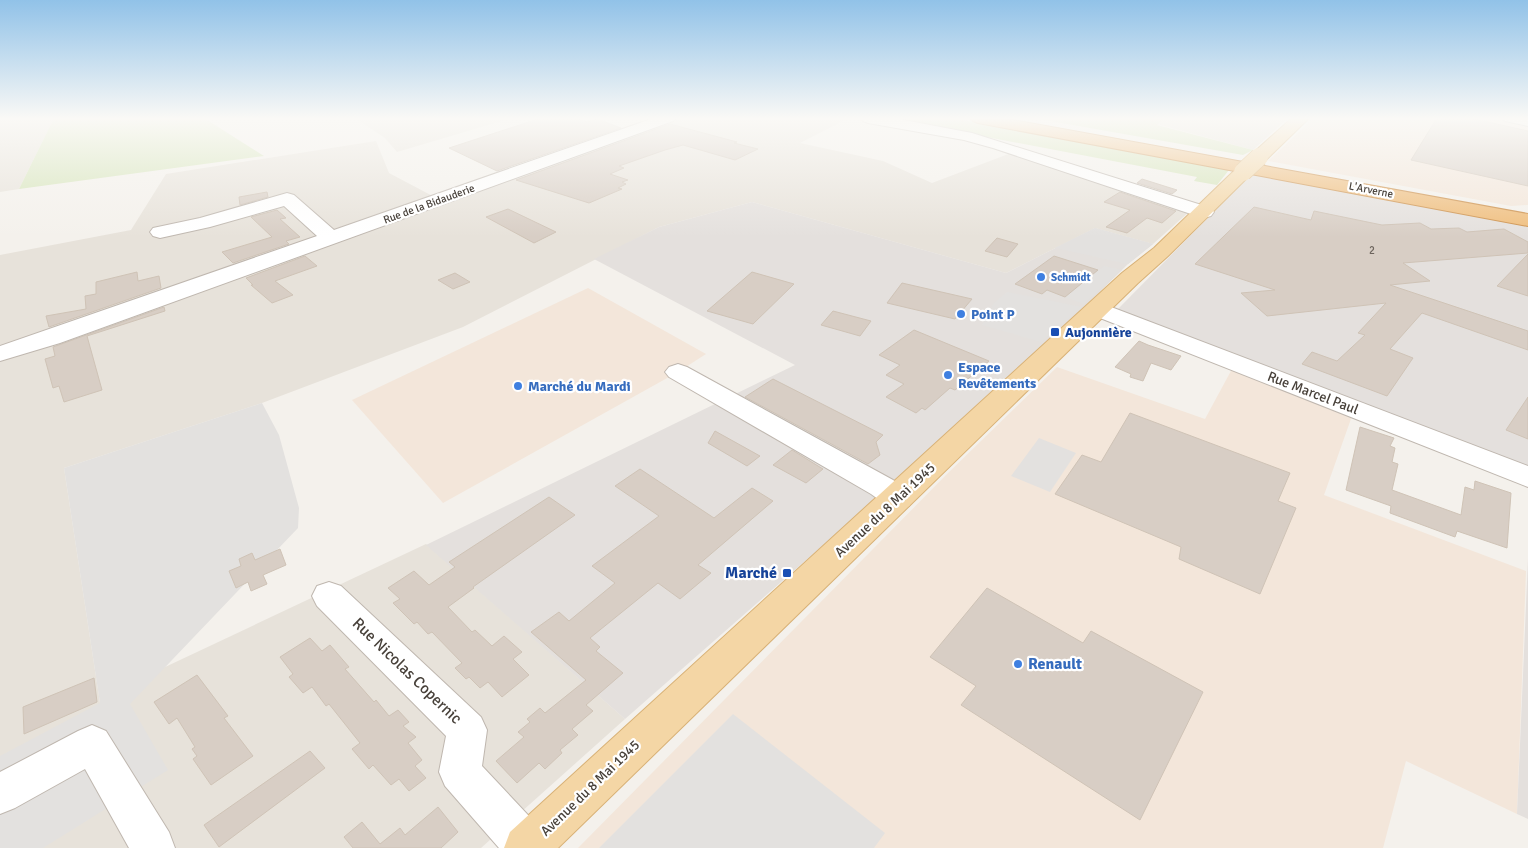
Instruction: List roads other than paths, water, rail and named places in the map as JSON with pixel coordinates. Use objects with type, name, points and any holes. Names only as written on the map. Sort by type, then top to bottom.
[{"type":"highway","name":"L'Arverne","points":[[1191,158],[1528,220]]},
{"type":"highway","name":"L'Arverne","points":[[1229,158],[1528,212]]},
{"type":"main road","name":"Avenue du 8 Mai 1945","points":[[526,848],[1098,309],[1204,212],[1258,158]]},
{"type":"street","name":"Rue de la Bidauderie","points":[[0,354],[51,338],[558,158]]},
{"type":"street","points":[[1037,158],[1204,212]]},
{"type":"street","points":[[160,232],[203,223],[287,199],[332,239]]},
{"type":"street","name":"Rue Marcel Paul","points":[[1098,309],[1528,477]]},
{"type":"street","points":[[678,372],[882,487],[898,498]]},
{"type":"street","name":"Rue Nicolas Copernic","points":[[329,596],[467,730],[460,772],[526,848]]},
{"type":"street","points":[[0,794],[92,744],[153,848]]},
{"type":"place","name":"Schmidt","points":[[1041,277]]},
{"type":"place","name":"Point P","points":[[961,314]]},
{"type":"place","name":"Aujonnière","points":[[1055,332]]},
{"type":"place","name":"Espace Revêtements","points":[[948,375]]},
{"type":"place","name":"Marché du Mardi","points":[[518,386]]},
{"type":"place","name":"Marché","points":[[787,573]]},
{"type":"place","name":"Renault","points":[[1018,664]]}]
